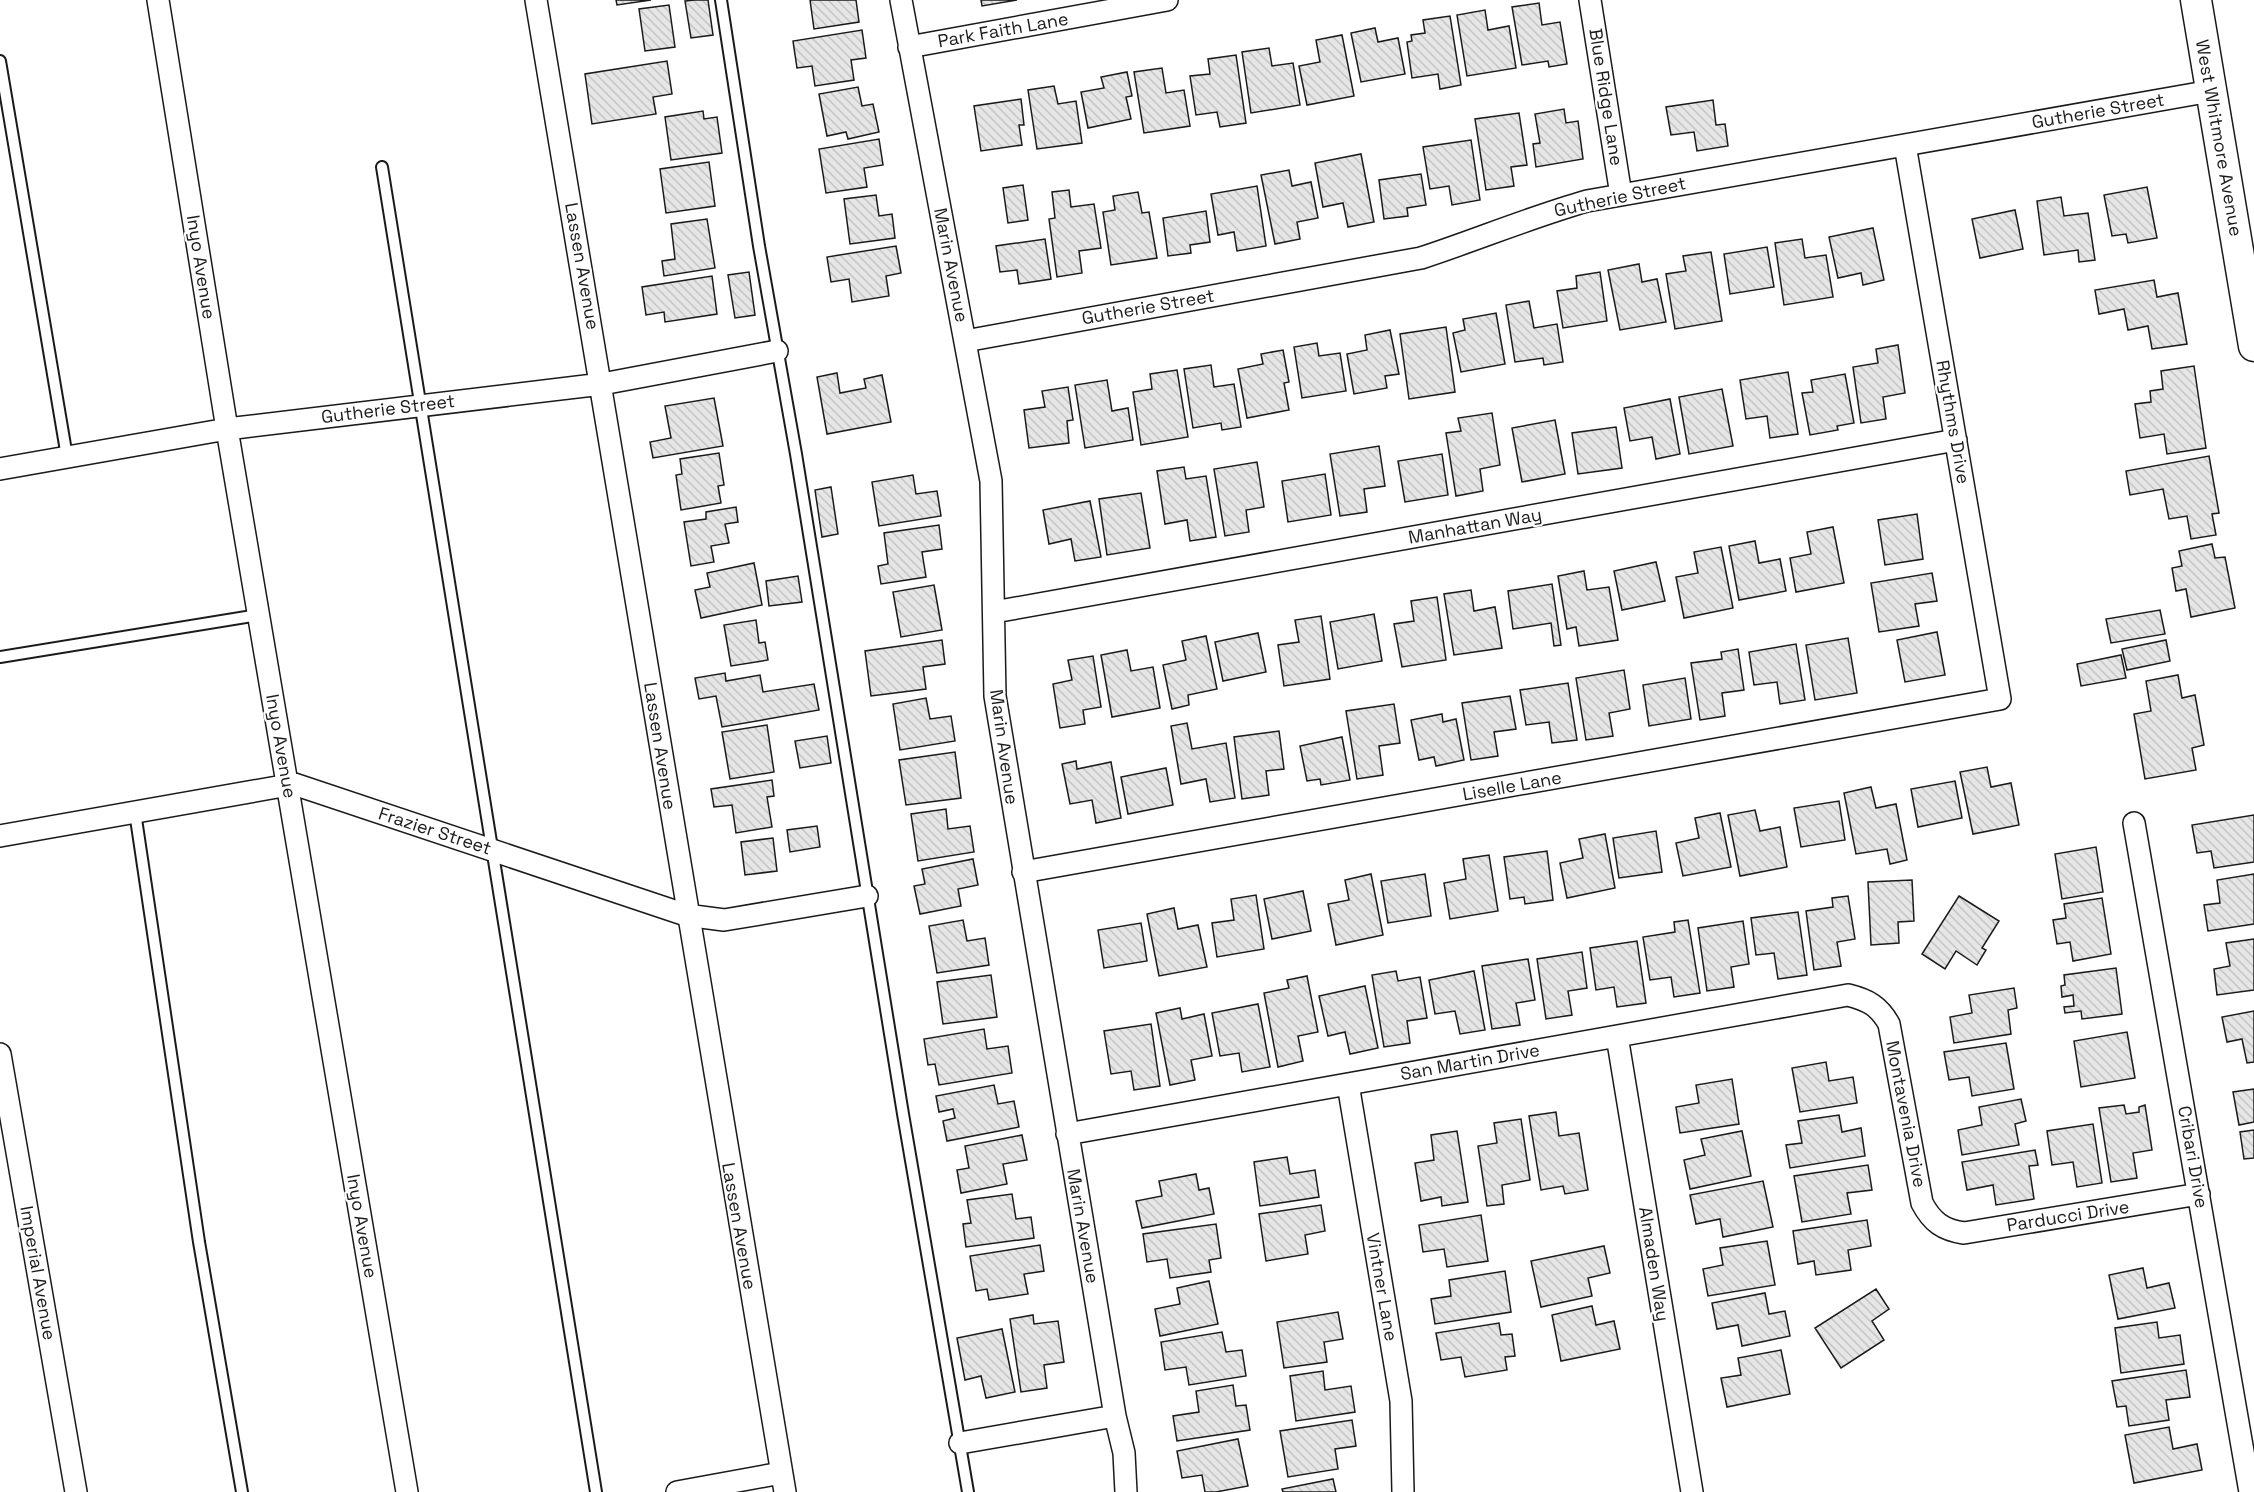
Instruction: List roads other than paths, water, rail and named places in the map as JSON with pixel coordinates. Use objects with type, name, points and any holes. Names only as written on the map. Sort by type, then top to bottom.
[{"type":"main road","name":"West Whitmore Avenue","points":[[2196,0],[2254,346]]},
{"type":"street","name":"Inyo Avenue","points":[[158,0],[258,615],[407,1492]]},
{"type":"street","name":"Lassen Avenue","points":[[536,0],[602,384],[686,915],[783,1483]]},
{"type":"street","name":"Marin Avenue","points":[[902,0],[991,481],[995,696],[1115,1416],[1124,1453],[1126,1492]]},
{"type":"street","name":"Park Faith Lane","points":[[909,47],[1167,0]]},
{"type":"street","name":"Blue Ridge Lane","points":[[1590,0],[1621,195]]},
{"type":"street","name":"Gutherie Street","points":[[965,340],[1421,258],[1546,213],[1587,201],[2211,91]]},
{"type":"street","name":"Rhythms Drive","points":[[1905,145],[2000,699]]},
{"type":"street","name":"Gutherie Street","points":[[0,469],[227,429],[602,384],[777,351]]},
{"type":"street","name":"Manhattan Way","points":[[994,612],[1956,440]]},
{"type":"street","name":"Liselle Lane","points":[[1023,872],[2000,699]]},
{"type":"street","name":"Frazier Street","points":[[0,836],[294,784],[686,915],[724,920],[867,896]]},
{"type":"street","name":"Cribari Drive","points":[[2134,823],[2250,1492]]},
{"type":"street","name":"San Martin Drive","points":[[1067,1134],[1848,995],[1872,1003]]},
{"type":"street","name":"Montavenia Drive","points":[[1872,1003],[1882,1012],[1889,1024],[1922,1203],[1930,1218],[1939,1225]]},
{"type":"street","name":"Almaden Way","points":[[1617,1036],[1692,1492]]},
{"type":"street","name":"Imperial Avenue","points":[[0,1054],[76,1492]]},
{"type":"street","name":"Vintner Lane","points":[[1348,1084],[1401,1401],[1403,1492]]},
{"type":"street","name":"Parducci Drive","points":[[1939,1225],[1951,1231],[1964,1233],[2199,1194]]},
{"type":"street","points":[[960,1443],[1115,1416]]},
{"type":"street","points":[[677,1492],[783,1483]]},
{"type":"lane","points":[[721,0],[927,1262],[968,1492]]},
{"type":"lane","points":[[0,61],[67,457]]},
{"type":"lane","points":[[382,167],[596,1492]]},
{"type":"lane","points":[[0,657],[258,615]]},
{"type":"lane","points":[[135,812],[199,1242],[242,1492]]}]
